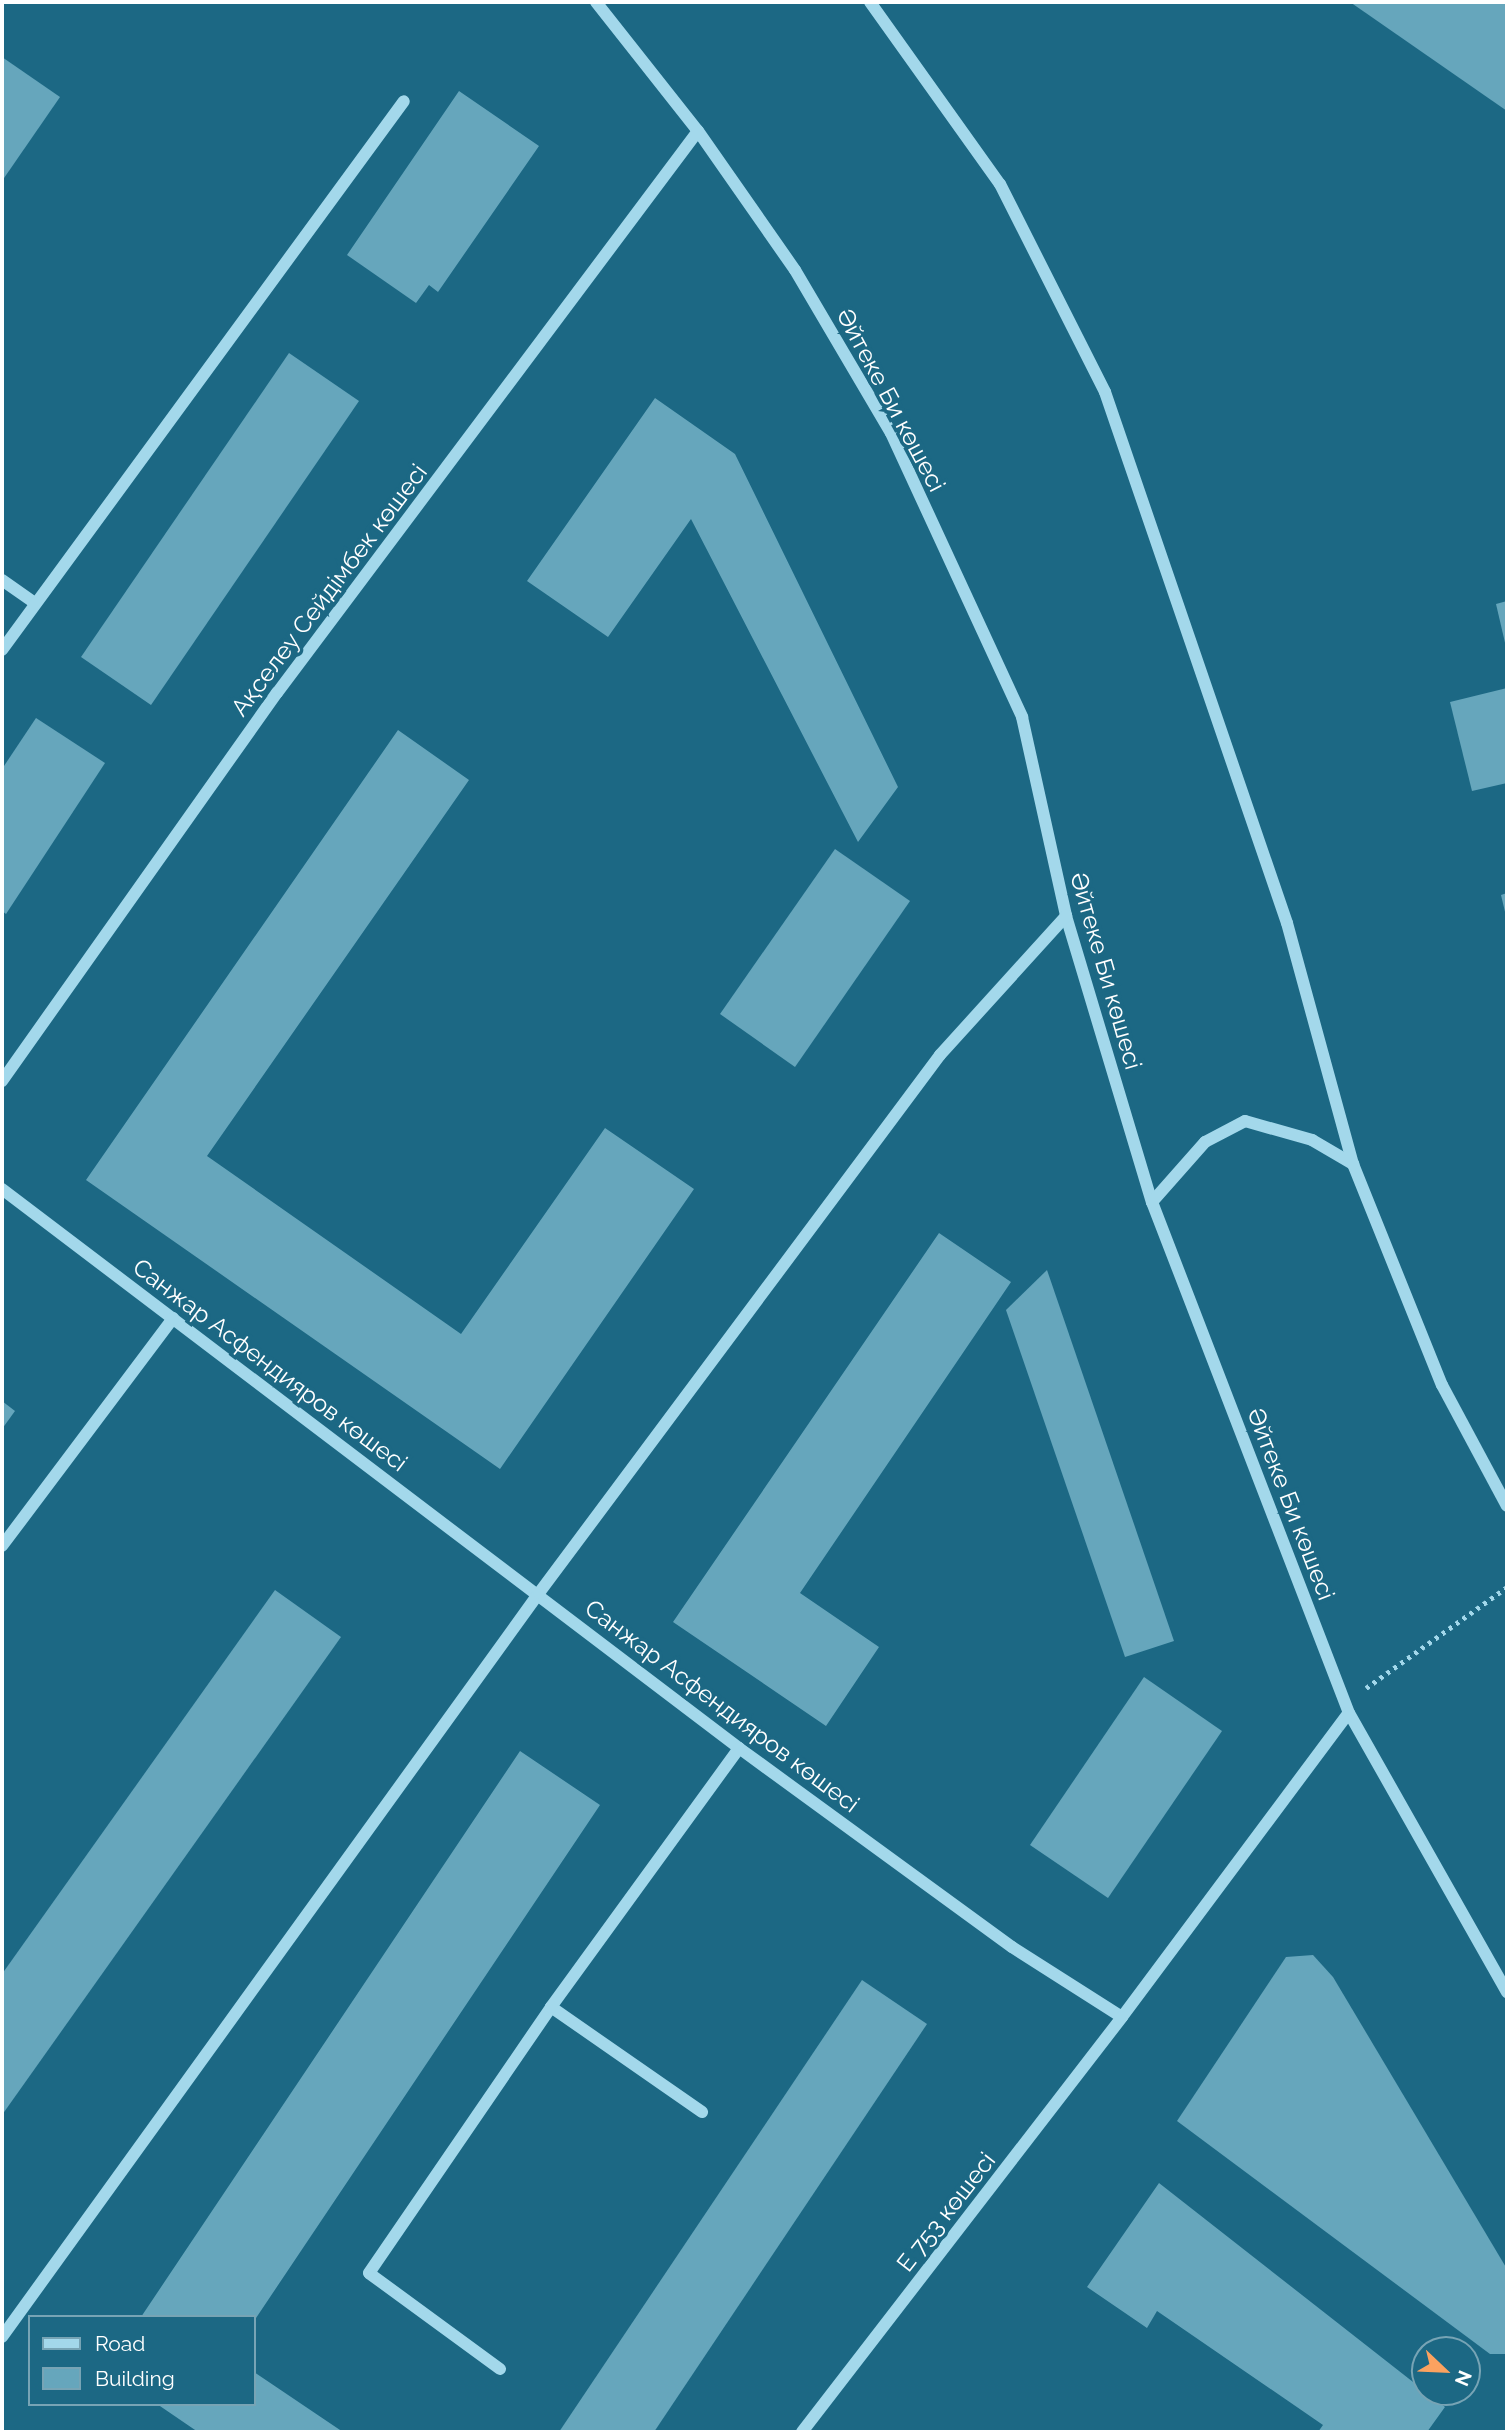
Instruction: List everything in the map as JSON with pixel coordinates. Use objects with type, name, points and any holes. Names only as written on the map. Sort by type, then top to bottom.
[{"type":"street","name":"Әйтеке Би көшесі","points":[[596,2],[698,131],[795,270],[897,445],[1022,717],[1066,916],[1152,1202],[1347,1708],[1507,1992]]},
{"type":"street","points":[[870,2],[1000,184],[1105,392],[1287,923],[1353,1164],[1442,1385],[1503,1488],[1507,1506]]},
{"type":"street","points":[[2,650],[34,602],[404,101]]},
{"type":"street","name":"Ақселеу Сейдімбек көшесі","points":[[2,1081],[277,694],[698,131]]},
{"type":"street","points":[[2,580],[34,602]]},
{"type":"street","points":[[2,2337],[539,1593],[940,1055],[1066,916]]},
{"type":"street","points":[[1152,1202],[1205,1142],[1245,1121],[1312,1140],[1353,1164]]},
{"type":"street","name":"Санжар Асфендияров көшесі","points":[[2,1189],[539,1593],[739,1748],[1012,1947],[1122,2017]]},
{"type":"street","points":[[2,1546],[173,1318]]},
{"type":"street","points":[[1122,2017],[1347,1708]]},
{"type":"street","points":[[500,2369],[369,2273],[551,2007],[739,1748]]},
{"type":"street","points":[[551,2007],[702,2112]]},
{"type":"street","name":"Е 753 көшесі","points":[[802,2432],[1122,2017]]},
{"type":"path","points":[[1347,1708],[1507,1587]]},
{"type":"building","points":[[1350,2],[1507,2],[1507,111]]},
{"type":"building","points":[[2,57],[60,97],[2,181]]},
{"type":"building","points":[[459,91],[539,146],[438,292],[429,285],[416,303],[347,255]]},
{"type":"building","points":[[289,353],[359,401],[151,705],[81,657]]},
{"type":"building","points":[[655,398],[735,454],[898,787],[858,842],[691,519],[608,637],[527,581]]},
{"type":"building","points":[[1507,601],[1507,647],[1506,647],[1496,604]]},
{"type":"building","points":[[1507,688],[1507,783],[1472,791],[1450,702]]},
{"type":"building","points":[[36,718],[105,763],[6,914],[2,911],[2,769]]},
{"type":"building","points":[[398,730],[469,780],[207,1156],[461,1334],[605,1128],[694,1189],[500,1469],[86,1180]]},
{"type":"building","points":[[835,849],[910,901],[795,1067],[720,1014]]},
{"type":"building","points":[[1507,893],[1507,916],[1506,916],[1501,895]]},
{"type":"building","points":[[939,1233],[1011,1282],[800,1593],[879,1647],[826,1726],[673,1622]]},
{"type":"building","points":[[1047,1270],[1174,1641],[1125,1657],[1006,1310]]},
{"type":"building","points":[[2,1401],[15,1411],[2,1429]]},
{"type":"building","points":[[275,1590],[341,1637],[2,2115],[2,1974]]},
{"type":"building","points":[[1144,1677],[1222,1731],[1108,1898],[1030,1845]]},
{"type":"building","points":[[520,1751],[600,1805],[256,2318],[256,2315],[142,2315]]},
{"type":"building","points":[[1313,1955],[1333,1977],[1507,2269],[1507,2354],[1490,2354],[1481,2347],[1481,2336],[1466,2336],[1177,2121],[1286,1957]]},
{"type":"building","points":[[862,1980],[927,2024],[654,2432],[559,2432]]},
{"type":"building","points":[[1159,2183],[1411,2380],[1411,2406],[1445,2407],[1427,2432],[1318,2432],[1323,2425],[1157,2311],[1147,2328],[1087,2287]]},
{"type":"building","points":[[256,2373],[343,2432],[198,2432],[160,2406],[256,2406]]}]
